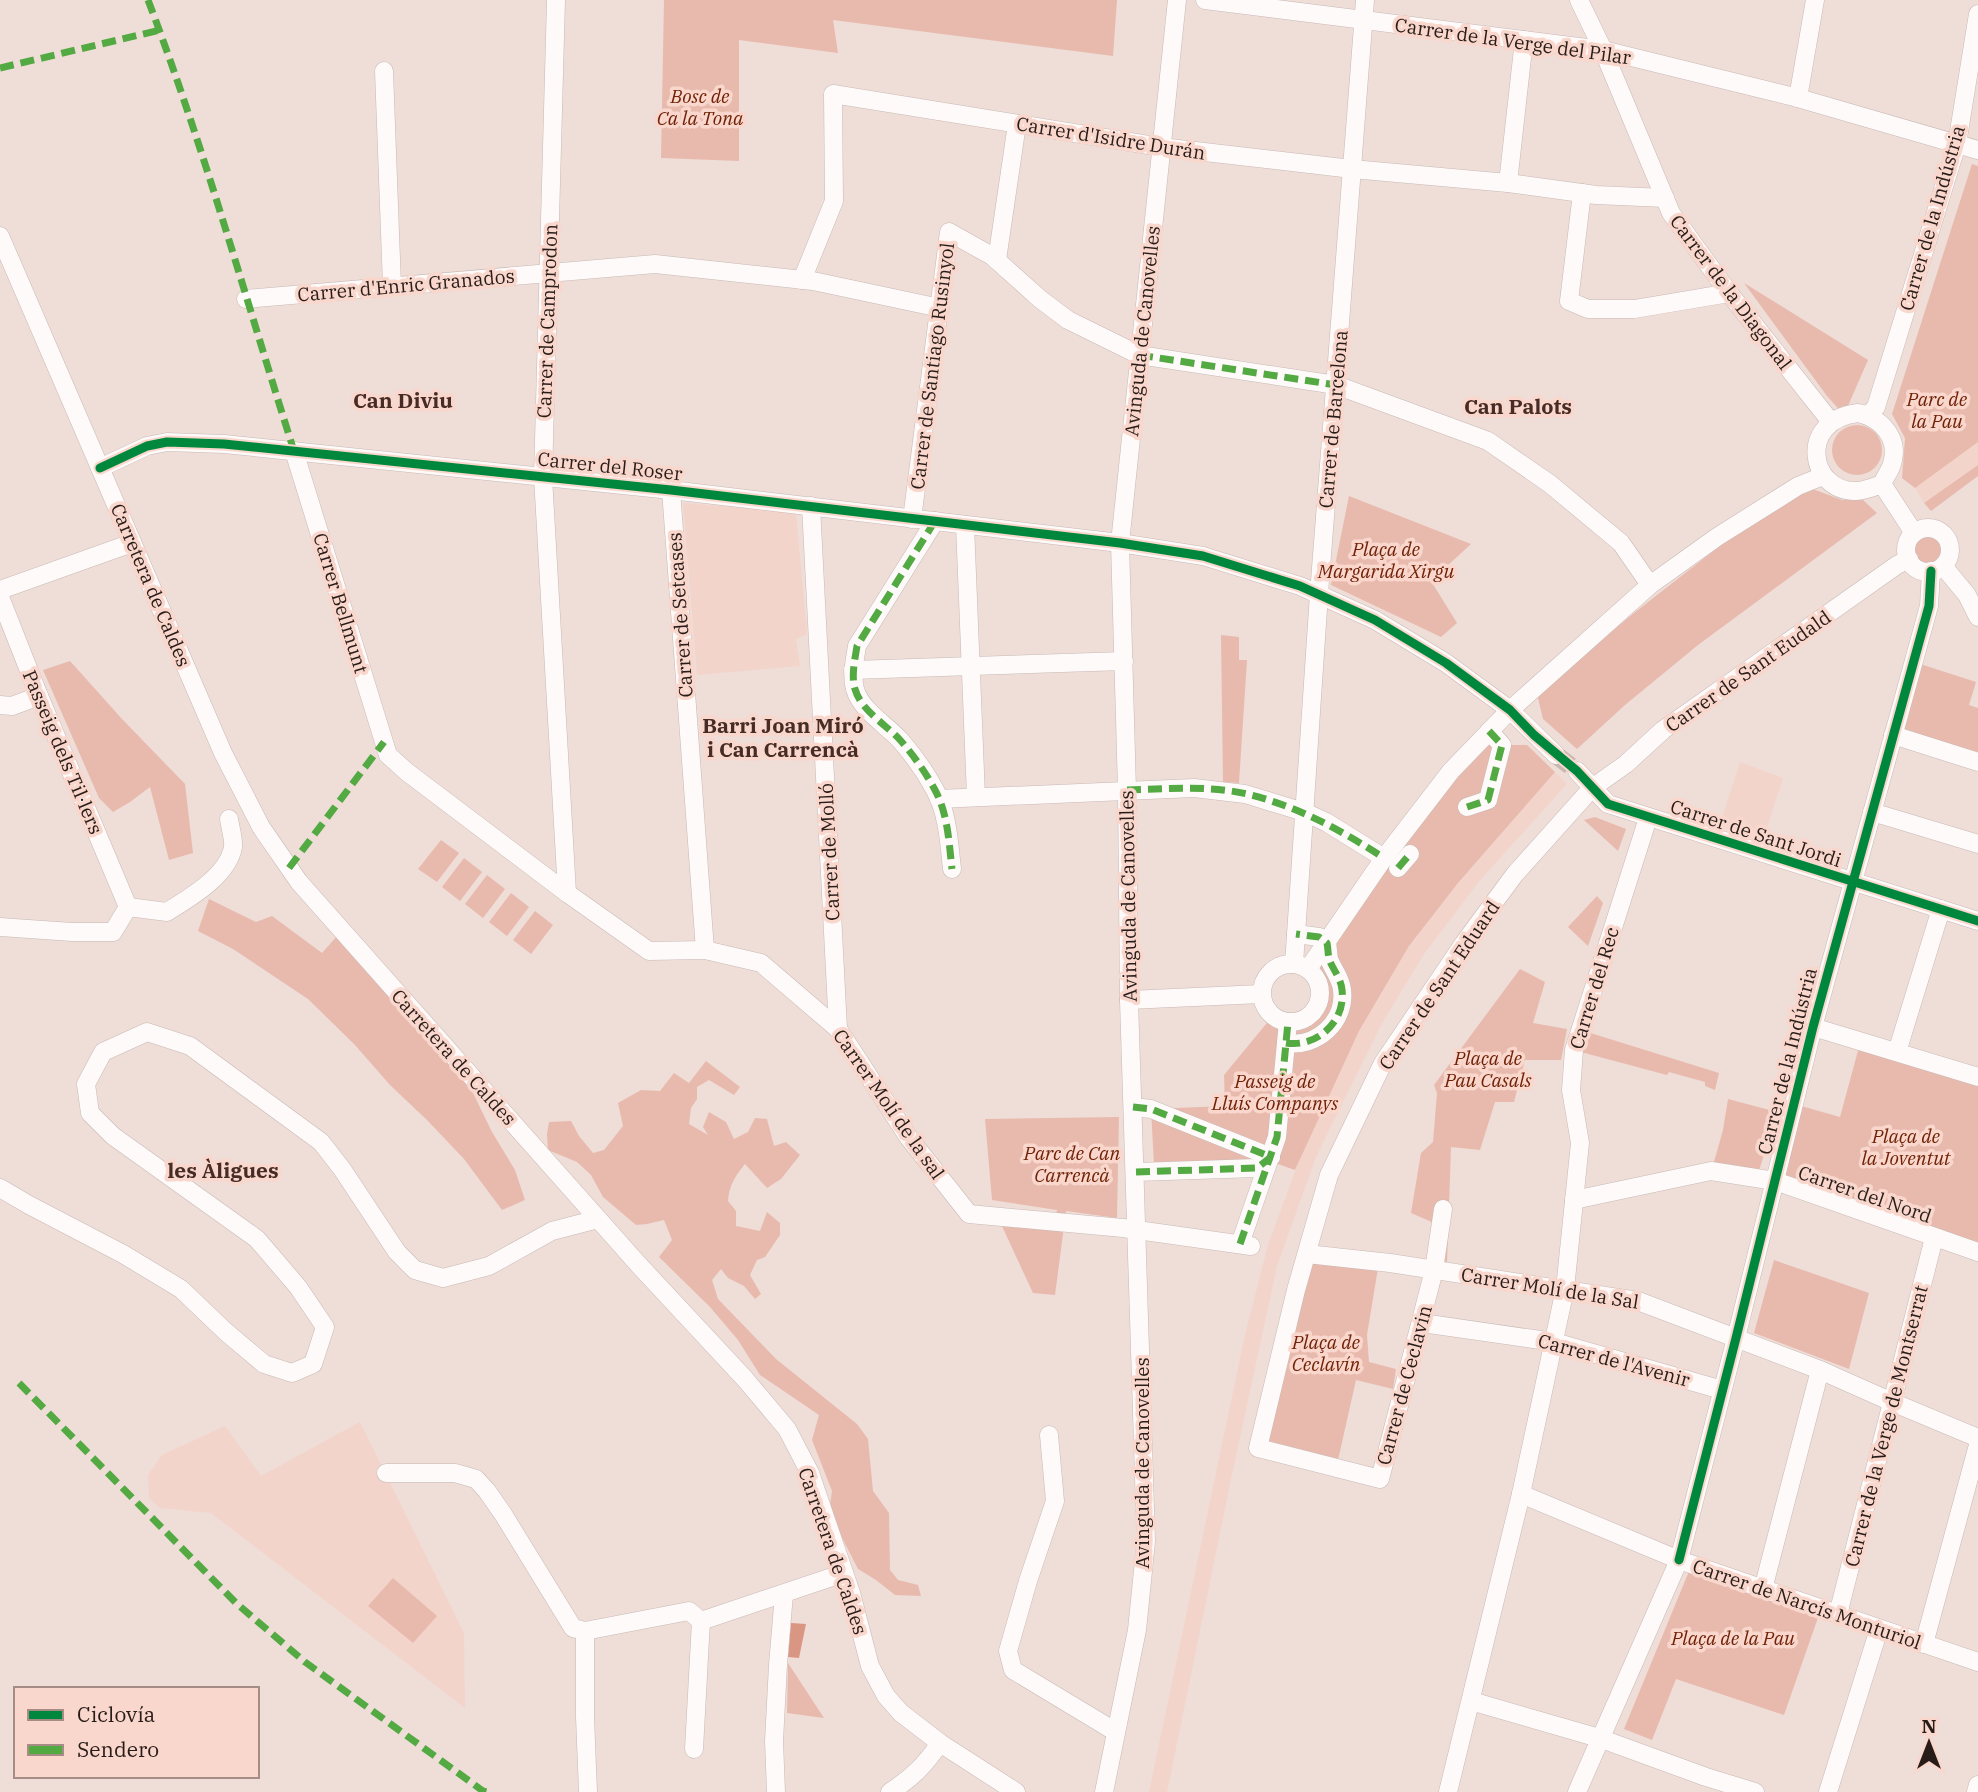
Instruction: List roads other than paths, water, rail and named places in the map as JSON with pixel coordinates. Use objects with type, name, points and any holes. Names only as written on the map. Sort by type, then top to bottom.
[{"type":"street","name":"Carrer de Camprodon","points":[[556,0],[543,477],[567,893]]},
{"type":"street","name":"Avinguda de Canovelles","points":[[1104,1792],[1137,1630],[1146,1541],[1129,1000],[1127,790],[1120,542],[1177,0]]},
{"type":"street","name":"Carrer de la Verge del Pilar","points":[[1205,0],[1603,50],[1798,98],[1978,150]]},
{"type":"street","name":"Carrer de Barcelona","points":[[1301,967],[1296,934],[1304,812],[1365,0]]},
{"type":"street","name":"Carrer de la Diagonal","points":[[1579,0],[1603,50],[1671,213],[1729,293],[1831,422]]},
{"type":"street","points":[[1798,98],[1815,0]]},
{"type":"street","name":"Carrer de la Indústria","points":[[1868,415],[1876,407],[1957,144],[1978,14]]},
{"type":"street","points":[[1508,183],[1524,40]]},
{"type":"street","points":[[384,71],[392,286]]},
{"type":"street","name":"Carrer d'Isidre Durán","points":[[802,280],[834,201],[833,94],[1161,148],[1582,193],[1665,198]]},
{"type":"street","points":[[997,260],[1017,124]]},
{"type":"street","points":[[1582,193],[1569,301],[1588,309],[1634,309],[1729,293]]},
{"type":"street","name":"Carrer de Santiago Rusinyol","points":[[912,519],[949,232],[992,256],[1068,320],[1139,355],[1336,385],[1488,441],[1550,484],[1620,543],[1650,585]]},
{"type":"street","name":"Carretera de Caldes","points":[[0,236],[223,753],[261,827],[299,882],[787,1429],[810,1473],[851,1593],[870,1666],[886,1696],[901,1713],[940,1742],[1016,1792]]},
{"type":"street","name":"Carrer d'Enric Granados","points":[[246,299],[655,264],[802,280],[940,308]]},
{"type":"street","points":[[1844,415],[1868,415],[1890,433],[1895,453],[1892,466],[1882,484],[1849,491],[1836,486],[1823,476],[1816,454],[1818,441],[1831,422],[1844,415]]},
{"type":"street","name":"Carrer del Roser","points":[[100,468],[146,446],[167,442],[224,444],[671,490],[1120,542]]},
{"type":"street","name":"Carrer Bellmunt","points":[[294,451],[388,755]]},
{"type":"street","points":[[1301,967],[1327,943],[1391,863],[1451,771],[1510,710],[1650,585],[1717,537],[1798,486],[1823,476]]},
{"type":"street","points":[[1882,484],[1914,533]]},
{"type":"street","name":"Carrer de Setcases","points":[[671,490],[705,950]]},
{"type":"street","name":"Carrer de Molló","points":[[811,506],[838,1029]]},
{"type":"street","points":[[935,521],[857,646],[853,670],[855,690],[866,706],[901,741],[920,766],[939,799],[947,828],[953,869]]},
{"type":"street","points":[[965,525],[976,797]]},
{"type":"street","points":[[1937,569],[1950,553],[1949,542],[1945,535],[1932,528],[1924,528],[1909,538],[1906,547],[1909,559],[1920,570],[1937,569],[1972,597],[1978,617]]},
{"type":"street","points":[[0,590],[132,542]]},
{"type":"street","points":[[1120,542],[1203,556],[1300,586],[1375,620],[1446,663],[1510,710],[1556,755]]},
{"type":"street","name":"Carrer de Sant Eudald","points":[[1592,788],[1626,764],[1663,730],[1909,559]]},
{"type":"street","name":"Carrer de la Indústria","points":[[1577,1792],[1679,1560],[1813,1027],[1937,569]]},
{"type":"street","name":"Passeig dels Til·lers","points":[[0,597],[128,907]]},
{"type":"street","points":[[853,670],[1124,661]]},
{"type":"street","points":[[0,705],[12,706],[39,696]]},
{"type":"street","points":[[1467,807],[1488,800],[1502,745],[1489,730]]},
{"type":"street","points":[[1894,735],[1978,762]]},
{"type":"street","name":"Carrer Molí de la sal","points":[[388,755],[567,893],[649,951],[705,950],[761,963],[838,1029],[909,1138],[969,1214],[1138,1230],[1245,1245],[1271,1157]]},
{"type":"street","name":"Carrer de Sant Jordi","points":[[1577,771],[1608,804],[1978,920]]},
{"type":"street","points":[[939,799],[1194,788],[1245,794],[1304,812],[1326,822],[1391,863]]},
{"type":"street","name":"Carrer de Sant Eduard","points":[[1258,1448],[1293,1303],[1329,1175],[1383,1063],[1464,943],[1516,874],[1592,788]]},
{"type":"street","points":[[1872,812],[1978,844]]},
{"type":"street","name":"Carrer del Rec","points":[[1448,1792],[1521,1494],[1565,1289],[1580,1143],[1571,1090],[1573,1050],[1648,818]]},
{"type":"street","points":[[0,927],[113,932],[128,907],[167,912],[203,888],[225,865],[233,846],[229,819]]},
{"type":"street","points":[[1391,863],[1410,855]]},
{"type":"street","points":[[1897,1052],[1941,909]]},
{"type":"street","points":[[1286,1043],[1302,1044],[1321,1035],[1334,1023],[1341,1007],[1342,988],[1330,961],[1327,943],[1319,937],[1296,934]]},
{"type":"street","points":[[1284,965],[1301,967],[1315,976],[1320,994],[1318,1004],[1314,1012],[1306,1018],[1288,1023],[1267,1010],[1261,994],[1263,984],[1267,975],[1275,969],[1284,965]]},
{"type":"street","points":[[1129,1000],[1261,994]]},
{"type":"street","points":[[1136,1172],[1257,1168],[1271,1157],[1277,1137],[1288,1023]]},
{"type":"street","points":[[1813,1027],[1977,1072]]},
{"type":"street","points":[[0,1188],[123,1254],[181,1289],[264,1364],[292,1373],[313,1364],[325,1327],[298,1287],[257,1239],[113,1136],[90,1113],[86,1084],[103,1052],[147,1032],[190,1046],[321,1142],[397,1252],[415,1270],[443,1278],[489,1266],[552,1231],[598,1219]]},
{"type":"street","points":[[1133,1107],[1151,1109],[1271,1157]]},
{"type":"street","name":"Carrer del Nord","points":[[1573,1200],[1711,1171],[1775,1181],[1978,1252]]},
{"type":"street","name":"Carrer de Ceclavin","points":[[1258,1448],[1380,1479],[1422,1323],[1434,1270],[1443,1209]]},
{"type":"street","name":"Carrer de la Verge de Montserrat","points":[[1838,1614],[1934,1238]]},
{"type":"street","name":"Carrer Molí de la Sal","points":[[1307,1254],[1639,1301],[1820,1370],[1978,1438]]},
{"type":"street","name":"Carrer de l'Avenir","points":[[1422,1323],[1554,1342],[1722,1390]]},
{"type":"street","points":[[1763,1589],[1820,1370]]},
{"type":"street","points":[[1049,1435],[1055,1501],[1008,1651],[1013,1670],[1116,1732]]},
{"type":"street","points":[[1924,1644],[1978,1445]]},
{"type":"street","points":[[386,1473],[455,1473],[476,1479],[503,1514],[579,1630],[589,1792]]},
{"type":"street","name":"Carrer de Narcís Monturiol","points":[[1521,1494],[1679,1560],[1978,1662]]},
{"type":"street","points":[[701,1621],[844,1573]]},
{"type":"street","points":[[776,1792],[774,1741],[784,1594]]},
{"type":"street","points":[[579,1630],[689,1611],[701,1621]]},
{"type":"street","points":[[694,1749],[701,1621]]},
{"type":"street","points":[[1828,1792],[1879,1629]]},
{"type":"street","points":[[1471,1700],[1599,1738],[1755,1792]]},
{"type":"street","points":[[890,1792],[925,1765],[940,1742]]},
{"type":"street","points":[[1976,1792],[1978,1785]]},
{"type":"tunnel","points":[[1556,755],[1577,771]]},
{"type":"district","name":"Can Diviu","points":[[403,400]]},
{"type":"district","name":"Can Palots","points":[[1518,406]]},
{"type":"district","name":"Barri Joan Miró i Can Carrencà","points":[[783,737]]},
{"type":"district","name":"les Àligues","points":[[223,1170]]},
{"type":"park label","name":"Bosc de Ca la Tona","points":[[700,107]]},
{"type":"park label","name":"Parc de la Pau","points":[[1937,410]]},
{"type":"park label","name":"Plaça de Margarida Xirgu","points":[[1386,560]]},
{"type":"park label","name":"Plaça de Pau Casals","points":[[1488,1069]]},
{"type":"park label","name":"Passeig de Lluís Companys","points":[[1275,1092]]},
{"type":"park label","name":"Plaça de la Joventut","points":[[1906,1147]]},
{"type":"park label","name":"Parc de Can Carrencà","points":[[1072,1164]]},
{"type":"park label","name":"Plaça de Ceclavín","points":[[1326,1353]]},
{"type":"park label","name":"Plaça de la Pau","points":[[1733,1638]]}]
